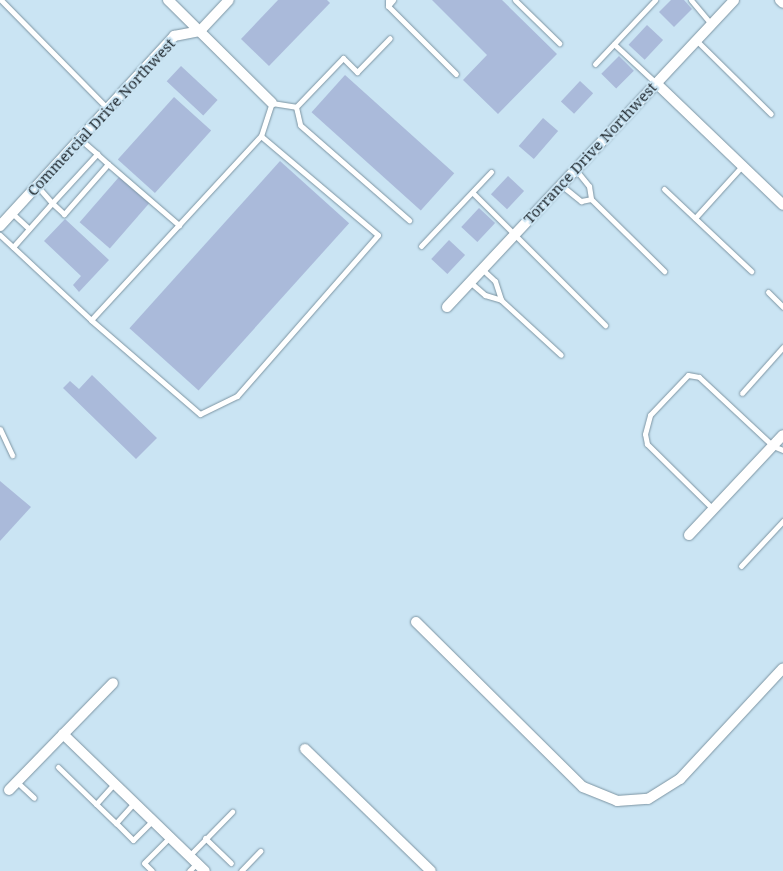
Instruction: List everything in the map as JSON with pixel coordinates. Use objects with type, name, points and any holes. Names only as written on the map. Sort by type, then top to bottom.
[{"type":"street","points":[[168,0],[272,103]]},
{"type":"street","points":[[200,31],[229,0]]},
{"type":"street","name":"Torrance Drive Northwest","points":[[447,307],[734,0]]},
{"type":"street","points":[[780,0],[783,3]]},
{"type":"street","name":"Commercial Drive Northwest","points":[[0,226],[174,36],[200,31]]},
{"type":"street","points":[[656,83],[783,205]]},
{"type":"street","points":[[689,535],[783,435]]},
{"type":"street","points":[[416,622],[583,787],[617,801],[648,799],[680,779],[783,668]]},
{"type":"street","points":[[9,790],[113,683]]},
{"type":"street","points":[[63,734],[205,871]]},
{"type":"street","points":[[305,749],[431,871]]},
{"type":"lane","points":[[1,0],[108,109]]},
{"type":"lane","points":[[393,0],[388,3],[456,74]]},
{"type":"lane","points":[[515,0],[559,43]]},
{"type":"lane","points":[[595,64],[655,0]]},
{"type":"lane","points":[[691,0],[711,24]]},
{"type":"lane","points":[[296,107],[342,58],[357,72],[390,38]]},
{"type":"lane","points":[[696,40],[771,114]]},
{"type":"lane","points":[[614,44],[656,83]]},
{"type":"lane","points":[[92,320],[261,136],[272,103],[296,107]]},
{"type":"lane","points":[[296,107],[300,124],[409,220]]},
{"type":"lane","points":[[0,235],[92,320],[200,414],[237,396],[378,236],[261,136]]},
{"type":"lane","points":[[80,139],[179,225]]},
{"type":"lane","points":[[13,247],[97,154]]},
{"type":"lane","points":[[37,186],[64,214],[108,164]]},
{"type":"lane","points":[[695,218],[742,166]]},
{"type":"lane","points":[[575,169],[589,186],[591,199],[664,271]]},
{"type":"lane","points":[[421,246],[491,172]]},
{"type":"lane","points":[[561,185],[581,201],[591,199]]},
{"type":"lane","points":[[664,188],[751,271]]},
{"type":"lane","points":[[473,193],[605,325]]},
{"type":"lane","points":[[12,213],[29,229]]},
{"type":"lane","points":[[482,269],[495,281],[501,300]]},
{"type":"lane","points":[[470,282],[485,295],[501,300],[562,355]]},
{"type":"lane","points":[[768,292],[783,307]]},
{"type":"lane","points":[[742,393],[783,347]]},
{"type":"lane","points":[[713,509],[647,444],[645,434],[650,415],[688,375],[699,377],[773,446],[783,450]]},
{"type":"lane","points":[[0,429],[12,455]]},
{"type":"lane","points":[[741,566],[783,521]]},
{"type":"lane","points":[[58,767],[133,840],[153,820]]},
{"type":"lane","points":[[17,781],[34,798]]},
{"type":"lane","points":[[96,804],[115,784]]},
{"type":"lane","points":[[116,823],[134,803]]},
{"type":"lane","points":[[189,856],[232,812]]},
{"type":"lane","points":[[152,871],[144,863],[170,837]]},
{"type":"lane","points":[[205,838],[231,863]]},
{"type":"lane","points":[[241,871],[260,851]]},
{"type":"lane","points":[[189,871],[197,863]]},
{"type":"building","points":[[278,0],[327,0],[330,3],[269,66],[241,39]]},
{"type":"building","points":[[432,0],[502,0],[557,54],[498,114],[463,80],[487,55]]},
{"type":"building","points":[[671,0],[684,0],[692,9],[674,27],[659,12]]},
{"type":"building","points":[[647,25],[663,40],[645,60],[629,45]]},
{"type":"building","points":[[619,56],[634,71],[616,89],[601,74]]},
{"type":"building","points":[[181,66],[218,100],[203,115],[167,81]]},
{"type":"building","points":[[345,75],[454,173],[421,211],[312,112]]},
{"type":"building","points":[[580,81],[593,93],[574,114],[561,101]]},
{"type":"building","points":[[174,97],[211,130],[155,193],[118,159]]},
{"type":"building","points":[[543,118],[558,131],[534,159],[519,146]]},
{"type":"building","points":[[280,161],[349,223],[199,390],[129,328]]},
{"type":"building","points":[[508,176],[524,191],[507,209],[491,194]]},
{"type":"building","points":[[119,177],[149,203],[110,249],[80,222]]},
{"type":"building","points":[[479,208],[495,223],[477,242],[461,227]]},
{"type":"building","points":[[65,219],[109,260],[79,292],[73,285],[81,276],[44,241]]},
{"type":"building","points":[[449,240],[465,255],[447,274],[431,259]]},
{"type":"building","points":[[92,375],[157,438],[136,459],[63,388],[70,381],[79,389]]},
{"type":"building","points":[[0,481],[31,507],[0,541]]}]
